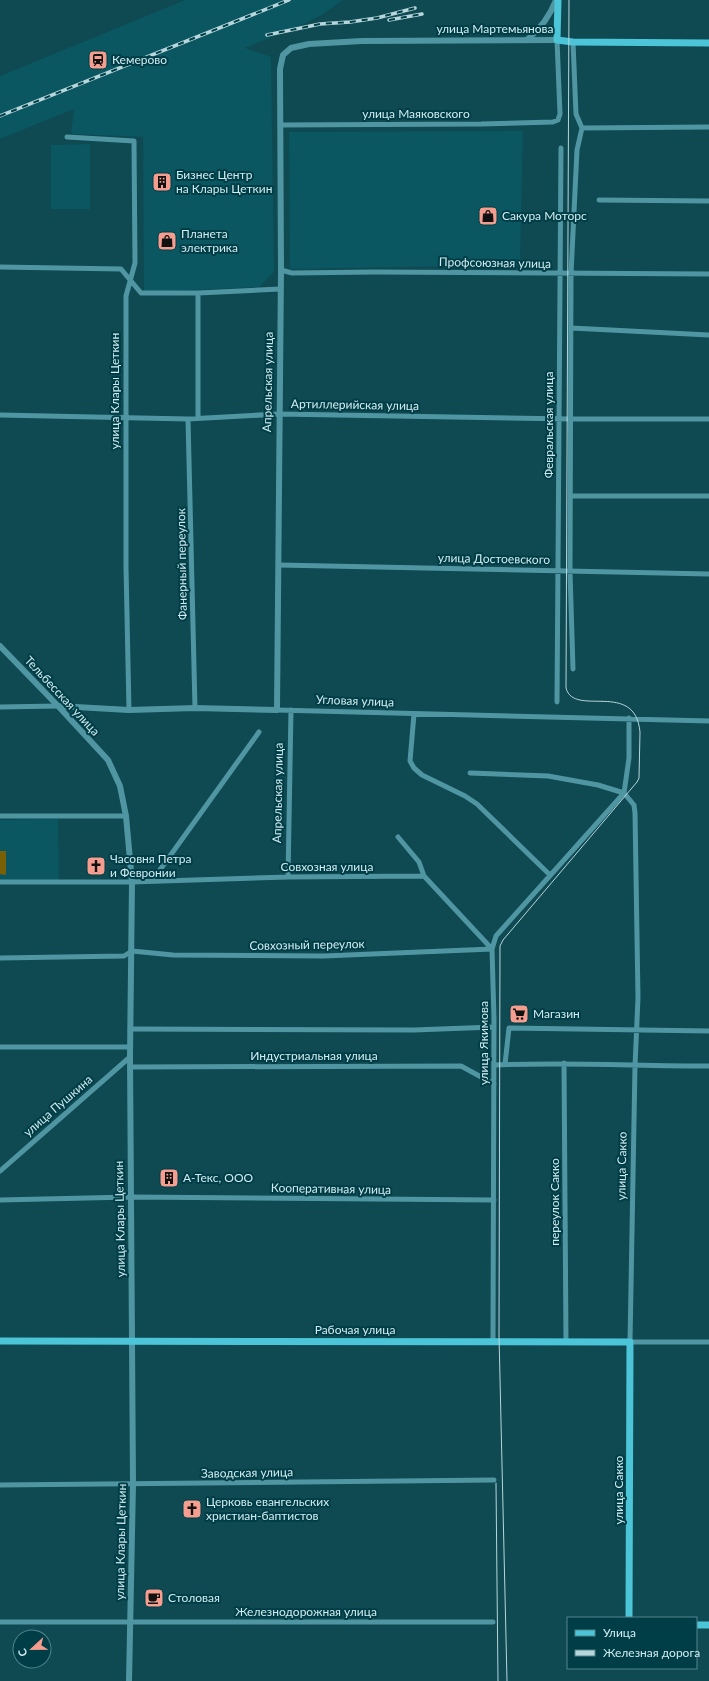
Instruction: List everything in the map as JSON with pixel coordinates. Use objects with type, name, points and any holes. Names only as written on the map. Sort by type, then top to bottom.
[{"type":"main road","points":[[557,0],[557,40]]},
{"type":"main road","name":"улица Мартемьянова","points":[[557,40],[573,42],[709,43]]},
{"type":"main road","name":"Рабочая улица","points":[[0,1341],[630,1342]]},
{"type":"main road","name":"улица Сакко","points":[[629,1617],[630,1342]]},
{"type":"main road","points":[[697,1625],[709,1625]]},
{"type":"street","points":[[528,39],[543,25],[557,0]]},
{"type":"street","name":"улица Мартемьянова","points":[[283,55],[291,48],[309,44],[362,41],[557,40]]},
{"type":"street","name":"улица Маяковского","points":[[280,125],[481,124],[553,122],[558,120],[560,114],[557,40]]},
{"type":"street","points":[[573,42],[576,114],[582,128],[576,150],[571,274],[570,419],[572,496],[570,572],[573,669]]},
{"type":"street","name":"Апрельская улица","points":[[277,710],[281,270],[280,69],[283,55]]},
{"type":"street","points":[[582,128],[709,128]]},
{"type":"street","name":"улица Клары Цеткин","points":[[68,137],[134,141],[135,263],[126,296],[125,417],[129,710]]},
{"type":"street","name":"Февральская улица","points":[[557,702],[561,148]]},
{"type":"street","points":[[599,200],[709,201]]},
{"type":"street","points":[[0,267],[121,269],[141,293],[198,293],[280,289]]},
{"type":"street","name":"Профсоюзная улица","points":[[281,270],[292,273],[382,272],[709,274]]},
{"type":"street","points":[[198,293],[198,418]]},
{"type":"street","points":[[571,328],[709,335]]},
{"type":"street","name":"Артиллерийская улица","points":[[0,415],[188,419],[279,414],[559,419],[709,419]]},
{"type":"street","name":"Фанерный переулок","points":[[188,419],[195,708]]},
{"type":"street","points":[[572,496],[709,496]]},
{"type":"street","name":"улица Достоевского","points":[[278,565],[709,574]]},
{"type":"street","name":"Тельбесская улица","points":[[0,646],[108,760]]},
{"type":"street","name":"Угловая улица","points":[[0,707],[58,706],[129,710],[195,708],[709,721]]},
{"type":"street","name":"Апрельская улица","points":[[288,877],[291,710]]},
{"type":"street","points":[[414,714],[410,761],[414,768],[422,775],[465,796],[477,804],[550,875]]},
{"type":"street","points":[[470,774],[548,776],[598,785],[624,794],[629,758],[629,718]]},
{"type":"street","points":[[152,881],[259,732]]},
{"type":"street","name":"улица Клары Цеткин","points":[[108,760],[120,786],[126,816],[132,882],[130,1197],[133,1484],[129,1681]]},
{"type":"street","name":"улица Якимова","points":[[493,1341],[494,1027],[492,949],[496,936],[624,794]]},
{"type":"street","name":"улица Сакко","points":[[624,794],[634,805],[635,813],[638,990],[635,1066],[630,1342]]},
{"type":"street","points":[[0,816],[126,816]]},
{"type":"street","points":[[398,837],[419,862],[424,876],[492,949]]},
{"type":"street","name":"Совхозная улица","points":[[0,882],[132,882],[288,877],[424,876]]},
{"type":"street","name":"Совхозный переулок","points":[[132,951],[173,955],[324,956],[492,949]]},
{"type":"street","points":[[0,958],[124,956],[132,951]]},
{"type":"street","points":[[130,1029],[414,1030],[494,1027]]},
{"type":"street","points":[[506,1064],[509,1028],[709,1031]]},
{"type":"street","points":[[0,1047],[130,1047]]},
{"type":"street","name":"улица Пушкина","points":[[0,1171],[130,1057]]},
{"type":"street","points":[[494,1065],[564,1063],[635,1066],[709,1066]]},
{"type":"street","name":"переулок Сакко","points":[[564,1063],[566,1341]]},
{"type":"street","name":"Индустриальная улица","points":[[130,1067],[460,1066],[494,1084]]},
{"type":"street","name":"Кооперативная улица","points":[[0,1200],[130,1197],[494,1200]]},
{"type":"street","name":"Рабочая улица","points":[[630,1342],[709,1342]]},
{"type":"street","name":"Заводская улица","points":[[0,1484],[494,1480]]},
{"type":"street","name":"Железнодорожная улица","points":[[0,1622],[493,1622]]},
{"type":"shaded area","points":[[185,0],[343,0],[323,14],[306,23],[245,48],[271,57],[274,272],[259,287],[144,292],[143,137],[71,134],[74,109],[0,139],[0,76]]},
{"type":"shaded area","points":[[523,131],[520,265],[290,269],[289,132]]},
{"type":"shaded area","points":[[90,144],[90,209],[51,209],[51,145]]},
{"type":"shaded area","points":[[58,819],[59,884],[0,884],[0,820]]},
{"type":"shaded area","points":[[0,851],[6,851],[6,875],[0,874]]},
{"type":"tram line","points":[[507,1681],[499,1335],[500,946],[503,940],[639,778],[640,732],[636,716],[627,707],[616,703],[580,700],[571,696],[566,688],[569,0]]},
{"type":"tram line","points":[[496,1483],[498,1681]]},
{"type":"railway","points":[[0,116],[289,0]]},
{"type":"railway","points":[[267,35],[320,24],[377,18],[415,8]]},
{"type":"railway","points":[[389,20],[422,14]]},
{"type":"place","name":"Кемерово","points":[[98,60]]},
{"type":"place","name":"Бизнес Центр на Клары Цеткин","points":[[162,182]]},
{"type":"place","name":"Сакура Моторс","points":[[488,216]]},
{"type":"place","name":"Планета электрика","points":[[167,241]]},
{"type":"place","name":"Часовня Петра и Февронии","points":[[96,866]]},
{"type":"place","name":"Магазин","points":[[519,1014]]},
{"type":"place","name":"А-Текс, ООО","points":[[169,1178]]},
{"type":"place","name":"Церковь евангельских христиан-баптистов","points":[[192,1509]]},
{"type":"place","name":"Столовая","points":[[154,1598]]}]
